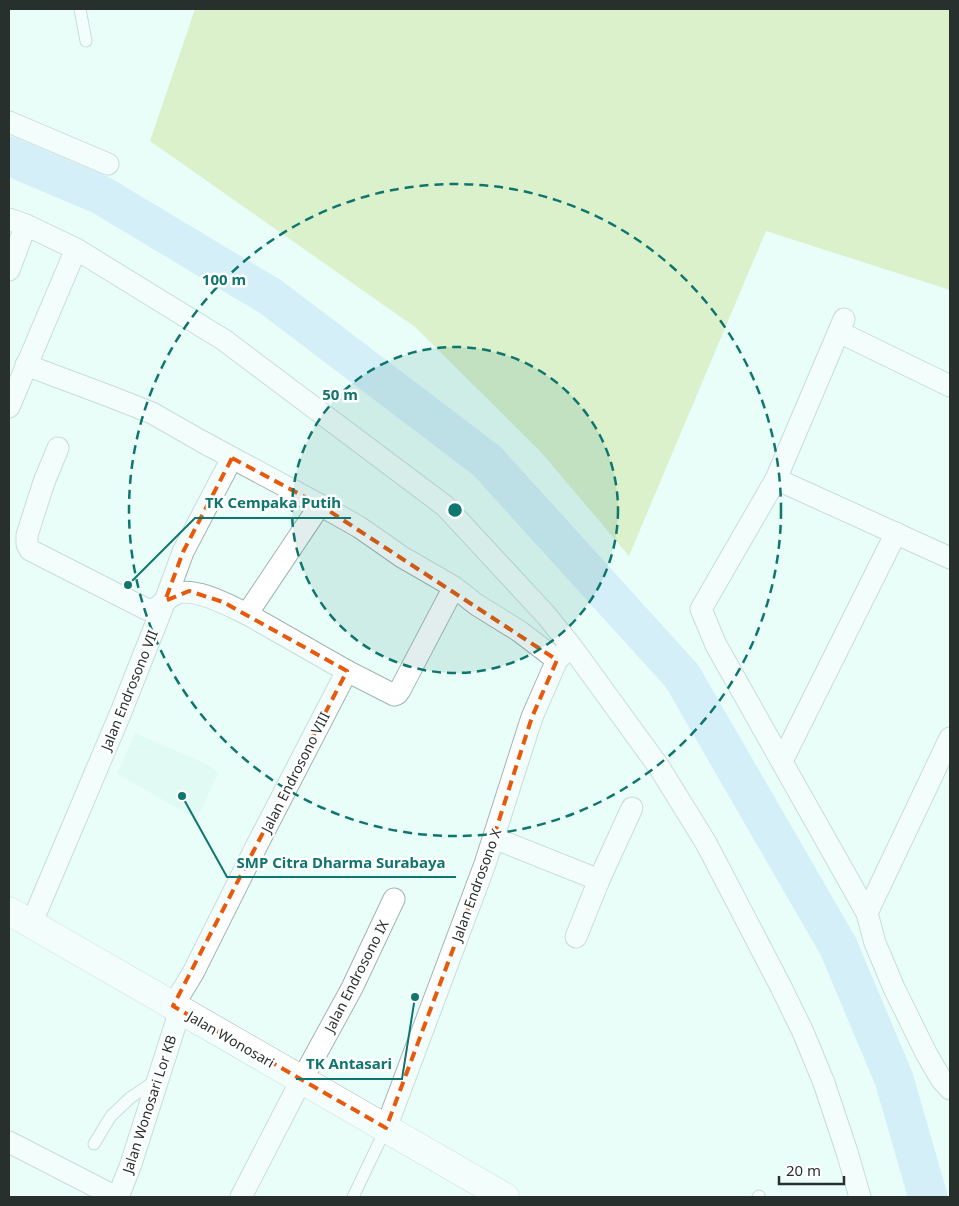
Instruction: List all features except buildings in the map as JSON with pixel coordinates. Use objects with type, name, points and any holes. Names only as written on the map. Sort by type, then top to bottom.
[{"type":"main road","name":"Jalan Wonosari","points":[[19,918],[386,1128],[480,1187],[505,1197]]},
{"type":"street","points":[[9,122],[108,164]]},
{"type":"street","points":[[9,270],[17,222],[76,249],[224,340],[445,506],[546,615],[564,653],[659,767],[706,843],[803,1032],[824,1083],[860,1197]]},
{"type":"street","points":[[9,407],[76,249]]},
{"type":"street","points":[[950,386],[841,326],[776,479],[701,609],[716,645],[867,913],[875,943],[894,988],[926,1052],[941,1079],[950,1089]]},
{"type":"street","points":[[26,366],[152,413],[359,527],[402,557],[454,587],[519,631],[564,653]]},
{"type":"street","points":[[58,448],[44,482],[27,535],[27,544],[30,550],[146,609],[154,610],[177,593],[190,591],[223,602],[394,695],[400,690],[454,587]]},
{"type":"street","name":"Jalan Endrosono VII","points":[[19,918],[38,908],[117,721],[183,552],[232,458]]},
{"type":"street","points":[[776,479],[950,558]]},
{"type":"street","points":[[246,614],[320,505]]},
{"type":"street","points":[[782,761],[896,533]]},
{"type":"street","name":"Jalan Endrosono X","points":[[386,1128],[485,864],[532,717],[564,653]]},
{"type":"street","name":"Jalan Endrosono VIII","points":[[177,1008],[258,843],[347,671]]},
{"type":"street","points":[[867,913],[950,738]]},
{"type":"street","points":[[576,937],[632,808]]},
{"type":"street","points":[[494,838],[600,880]]},
{"type":"street","name":"Jalan Endrosono IX","points":[[240,1197],[352,988],[394,899]]},
{"type":"street","name":"Jalan Wonosari Lor KB","points":[[117,1197],[131,1164],[158,1078],[177,1008]]},
{"type":"street","points":[[9,1142],[117,1197]]},
{"type":"lane","points":[[80,9],[86,41]]},
{"type":"lane","points":[[94,1144],[111,1116],[130,1098],[158,1078]]},
{"type":"lane","points":[[353,1197],[386,1128]]},
{"type":"highlighted area","points":[[232,458],[320,505],[557,660],[532,717],[485,864],[386,1128],[173,1006],[347,671],[223,602],[189,591],[165,601],[183,552]]},
{"type":"shaded area","points":[[135,733],[209,765],[218,773],[197,819],[117,774]]},
{"type":"green space","points":[[195,9],[950,9],[950,290],[766,231],[629,556],[540,451],[415,327],[150,141]]},
{"type":"waterway","points":[[9,156],[101,195],[271,297],[487,461],[682,676],[838,946],[894,1079],[928,1197]]},
{"type":"place","name":"TK Cempaka Putih","points":[[128,585]]},
{"type":"place","name":"SMP Citra Dharma Surabaya","points":[[182,796]]},
{"type":"place","name":"TK Antasari","points":[[415,997]]}]
